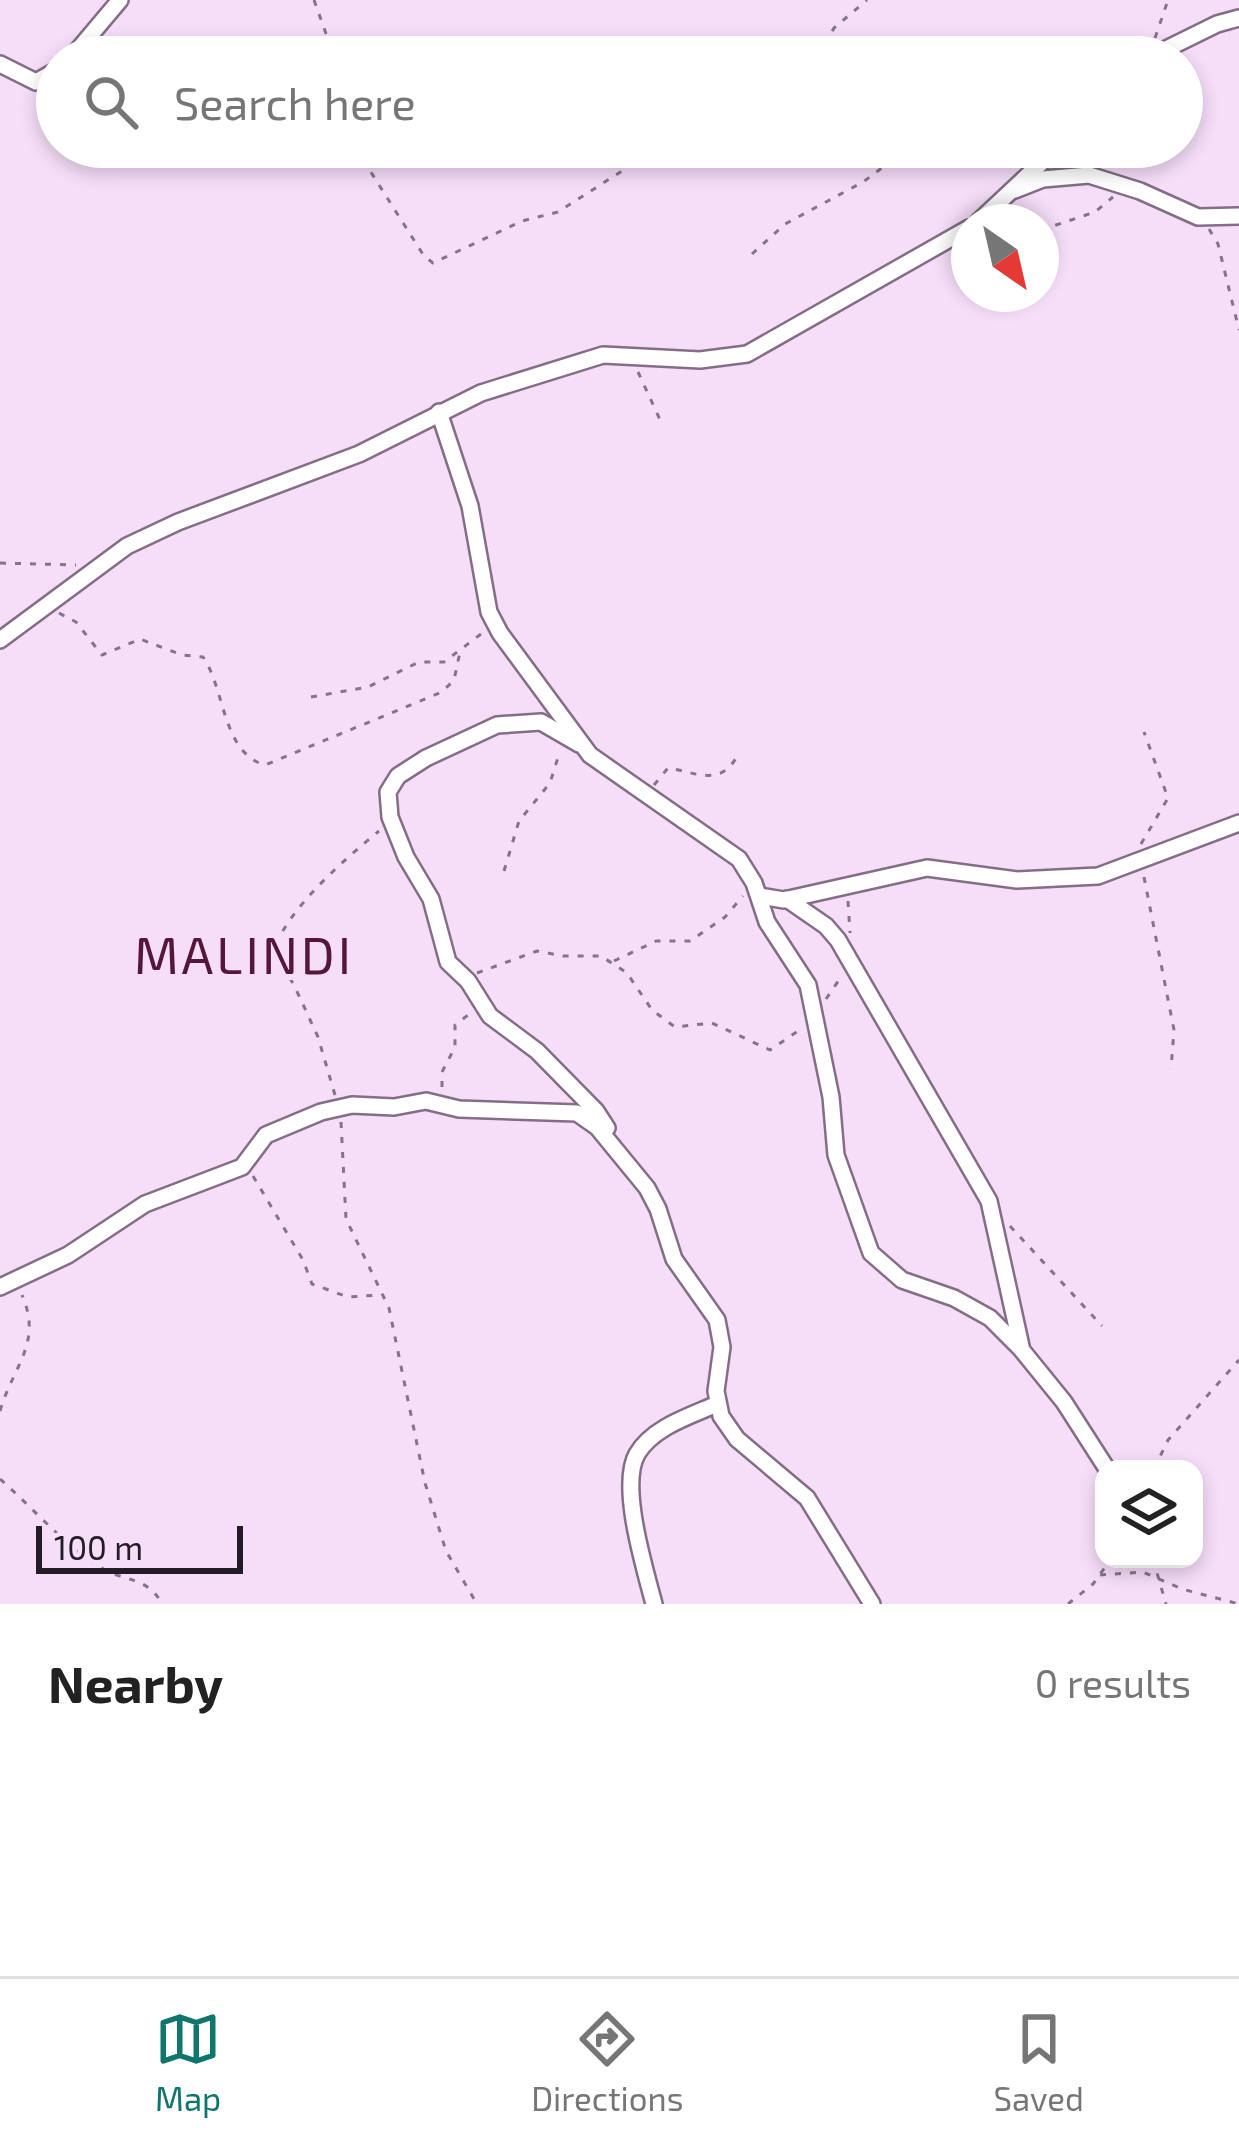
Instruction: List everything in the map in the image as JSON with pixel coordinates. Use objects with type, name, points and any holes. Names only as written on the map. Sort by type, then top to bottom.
[{"type":"street","points":[[90,36],[120,0]]},
{"type":"street","points":[[1183,36],[1239,19]]},
{"type":"street","points":[[0,64],[36,81]]},
{"type":"street","points":[[999,204],[1037,168]]},
{"type":"street","points":[[1016,190],[1043,179],[1089,175],[1202,218],[1239,216]]},
{"type":"street","points":[[0,640],[98,564],[178,522],[358,454],[439,412],[561,366],[603,355],[700,360],[747,354],[951,238]]},
{"type":"street","points":[[439,412],[470,506],[492,619],[581,745]]},
{"type":"street","points":[[611,1146],[596,1111],[537,1051],[490,1016],[446,958],[431,898],[406,857],[391,818],[390,784],[466,737],[497,725],[534,721],[564,735],[729,851],[769,900],[927,868],[1018,880],[1098,876],[1239,823]]},
{"type":"street","points":[[757,889],[766,922],[806,978],[832,1097],[836,1155],[871,1253],[902,1280],[977,1307],[1022,1349],[1101,1460]]},
{"type":"street","points":[[787,899],[826,926],[849,960],[994,1214],[1022,1349]]},
{"type":"street","points":[[8,1284],[68,1255],[145,1204],[245,1164],[270,1132],[339,1107],[399,1107],[426,1101],[459,1109],[577,1113],[593,1123],[647,1187],[674,1259],[717,1320],[722,1347],[717,1404],[737,1438],[807,1498],[872,1604]]},
{"type":"street","points":[[654,1604],[633,1508],[632,1467],[647,1442],[665,1428],[717,1404]]},
{"type":"path","points":[[314,0],[327,36]]},
{"type":"path","points":[[830,36],[867,0]]},
{"type":"path","points":[[1156,0],[1163,9]]},
{"type":"path","points":[[1153,36],[1168,0]]},
{"type":"path","points":[[368,168],[433,263],[521,221],[558,212],[627,168]]},
{"type":"path","points":[[752,254],[785,224],[882,168]]},
{"type":"path","points":[[1059,224],[1095,212],[1131,188]]},
{"type":"path","points":[[1202,218],[1218,244],[1239,330]]},
{"type":"path","points":[[632,354],[662,424]]},
{"type":"path","points":[[0,563],[98,564]]},
{"type":"path","points":[[37,611],[68,615],[102,655],[140,639],[182,655],[203,657],[240,748],[256,763],[265,764],[442,692],[454,680],[460,652]]},
{"type":"path","points":[[311,698],[368,687],[419,662],[438,663],[460,652],[492,619]]},
{"type":"path","points":[[1144,732],[1168,798],[1142,839],[1141,859],[1174,1030],[1171,1069]]},
{"type":"path","points":[[504,872],[519,820],[550,783],[564,735]]},
{"type":"path","points":[[649,794],[668,768],[707,777],[729,770],[736,758]]},
{"type":"path","points":[[391,818],[333,870],[285,928],[273,951],[318,1036],[339,1107],[346,1219],[393,1323],[429,1498],[446,1551],[477,1604]]},
{"type":"path","points":[[464,977],[537,950],[563,956],[596,955],[627,973],[652,1010],[671,1025],[685,1029],[712,1023],[760,1048],[779,1046],[816,1012],[849,960],[848,884]]},
{"type":"path","points":[[612,962],[656,941],[690,941],[757,889]]},
{"type":"path","points":[[426,1101],[441,1090],[442,1072],[454,1047],[455,1025],[479,1001]]},
{"type":"path","points":[[245,1164],[312,1284],[348,1297],[383,1294]]},
{"type":"path","points":[[994,1214],[1015,1230],[1102,1326]]},
{"type":"path","points":[[0,1411],[31,1330],[31,1315],[8,1284]]},
{"type":"path","points":[[1158,1460],[1168,1440],[1239,1360]]},
{"type":"path","points":[[0,1479],[63,1540],[111,1574],[143,1582],[162,1604]]},
{"type":"path","points":[[1068,1604],[1105,1568]]},
{"type":"path","points":[[1157,1568],[1166,1604]]},
{"type":"path","points":[[1100,1575],[1136,1571],[1239,1604]]},
{"type":"district","name":"MALINDI","points":[[244,956]]}]
